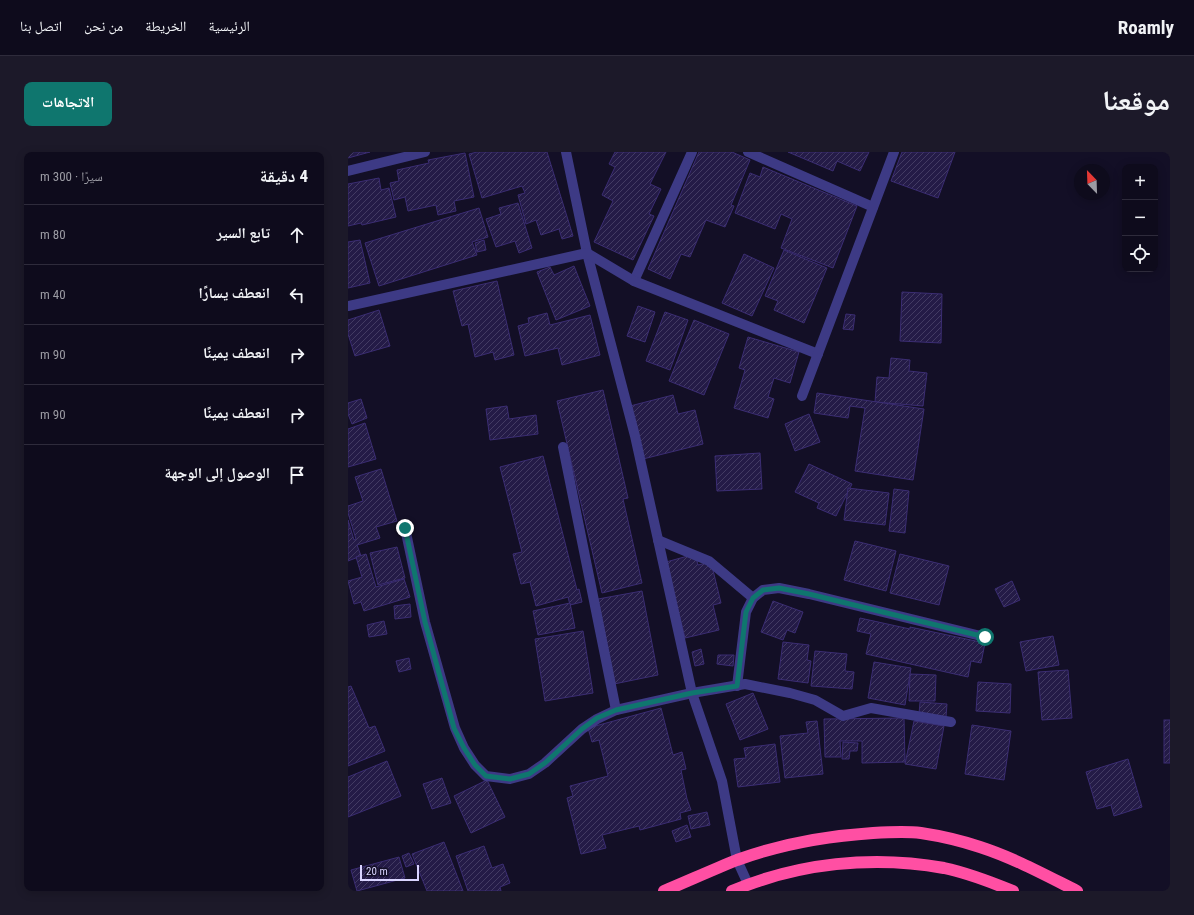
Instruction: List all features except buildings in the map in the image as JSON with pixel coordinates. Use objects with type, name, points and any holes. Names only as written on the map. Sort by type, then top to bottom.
[{"type":"highway","points":[[664,891],[737,860],[770,850],[806,841],[842,835],[889,832],[921,833],[952,839],[980,847],[1030,867],[1077,891]]},
{"type":"highway","points":[[732,891],[748,884],[809,868],[879,862],[945,868],[977,877],[1013,891]]},
{"type":"street","points":[[348,171],[425,152]]},
{"type":"street","points":[[566,152],[587,253],[635,436],[692,693],[722,781],[737,860],[748,884]]},
{"type":"street","points":[[634,281],[692,152]]},
{"type":"street","points":[[748,152],[873,208]]},
{"type":"street","points":[[802,396],[894,152]]},
{"type":"street","points":[[348,306],[587,253],[634,281],[818,354]]},
{"type":"street","points":[[563,447],[616,710]]},
{"type":"street","points":[[405,528],[425,622],[454,728],[471,759],[486,776],[510,779],[529,774],[545,763],[582,729],[597,718],[616,710],[692,693],[744,684],[790,692],[815,700],[843,716],[871,708],[951,722]]},
{"type":"street","points":[[658,540],[709,561],[753,598]]},
{"type":"street","points":[[737,686],[746,612],[753,598],[763,590],[779,588],[809,594],[985,637]]},
{"type":"route","points":[[405,528],[425,622],[454,728],[475,765],[486,776],[510,779],[529,774],[545,763],[582,729],[597,718],[616,710],[692,693],[737,686],[746,612],[753,598],[763,590],[779,588],[809,594],[985,637]]}]
